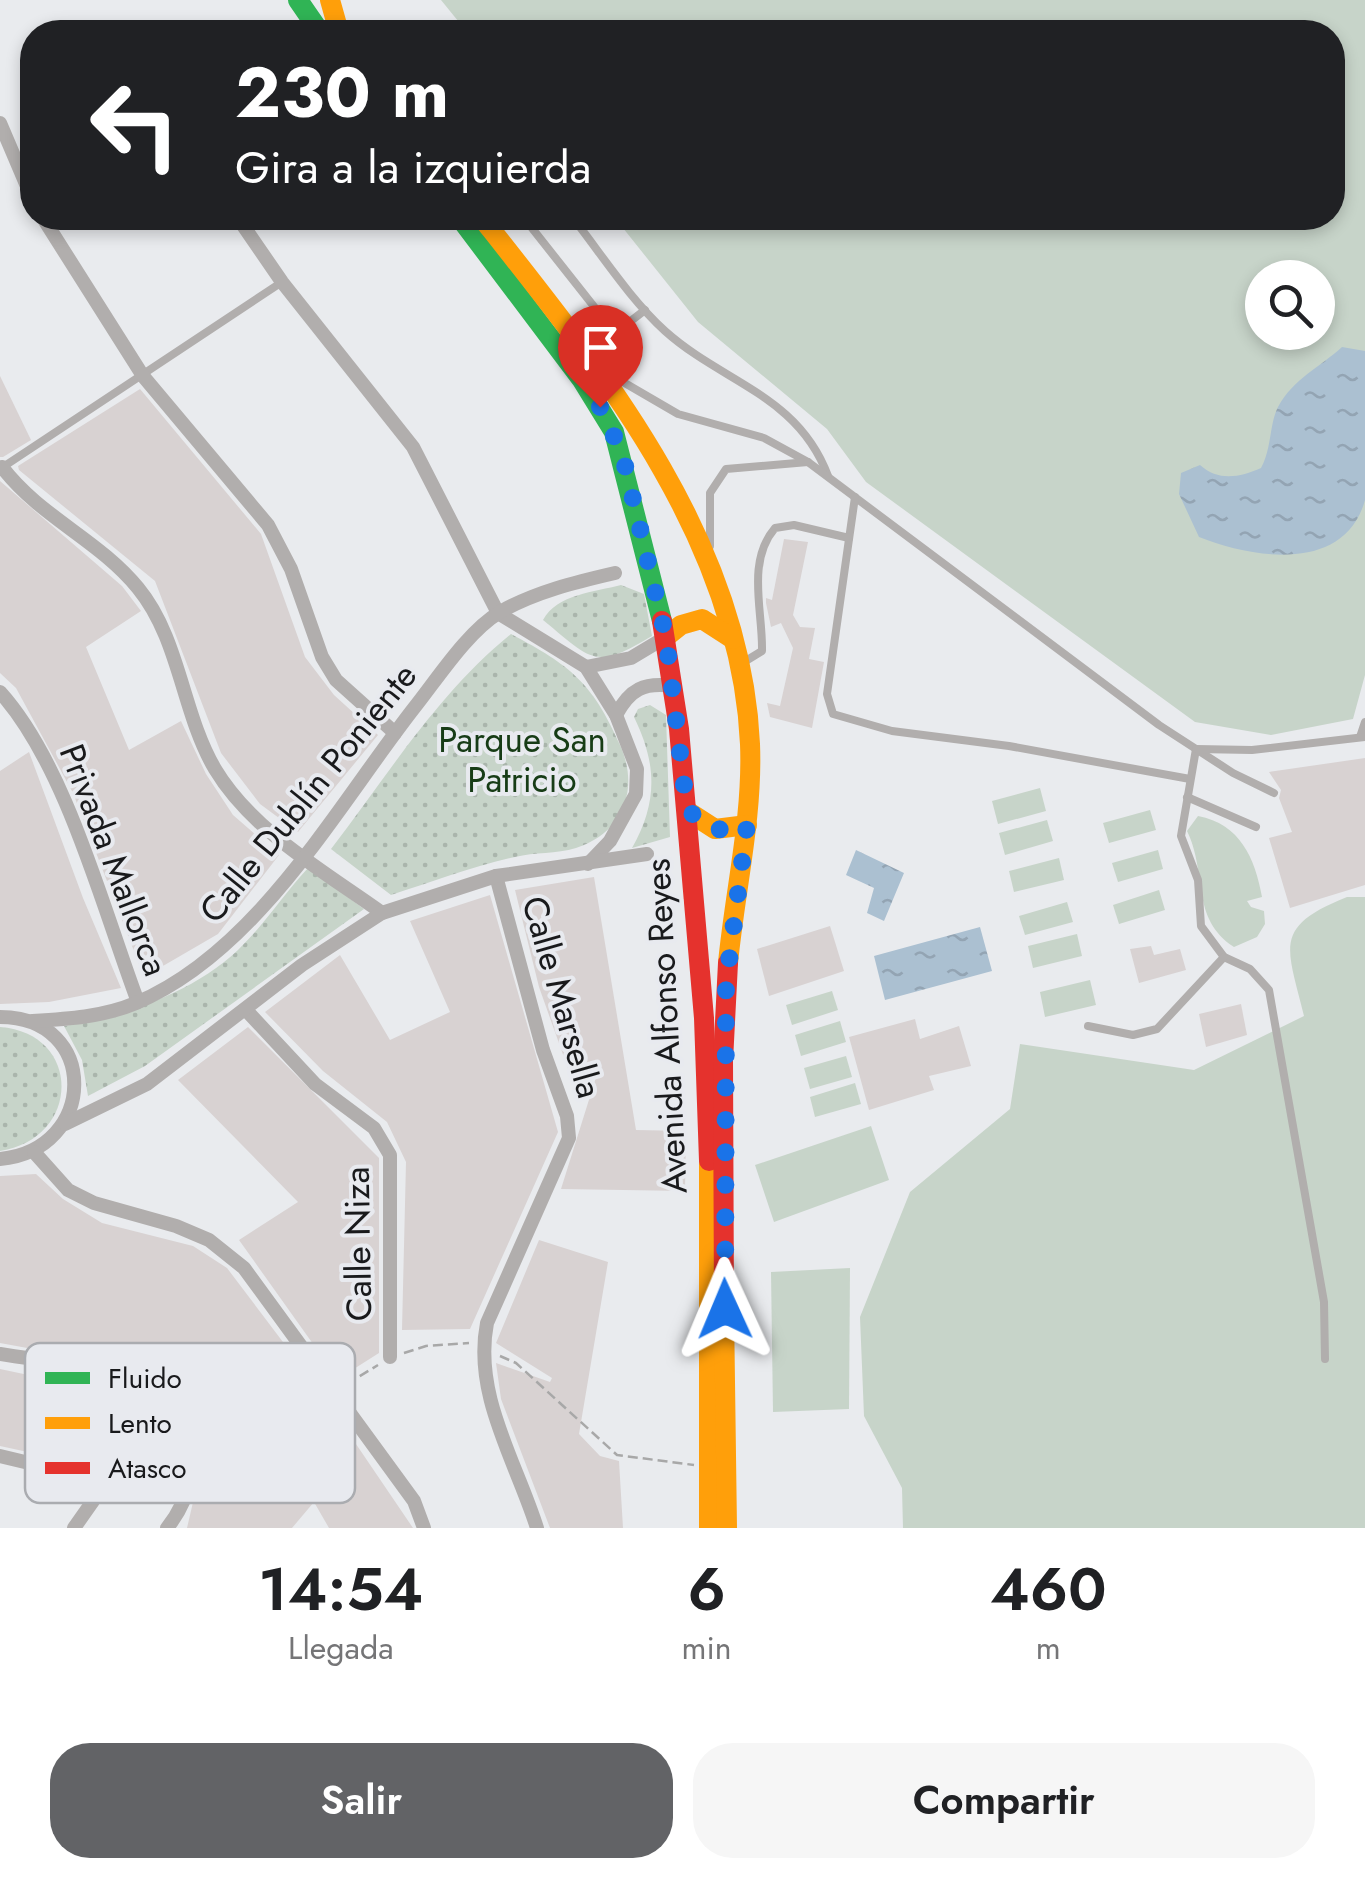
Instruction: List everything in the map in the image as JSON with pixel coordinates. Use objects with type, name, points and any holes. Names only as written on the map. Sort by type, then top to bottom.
[{"type":"main road","name":"Avenida Alfonso Reyes","points":[[469,230],[582,380],[614,432],[666,637],[687,810],[709,1130],[709,1528]]},
{"type":"main road","name":"Avenida Alfonso Reyes","points":[[491,230],[600,368],[665,471],[712,576],[740,662],[753,730],[747,825],[726,984],[727,1528]]},
{"type":"main road","points":[[666,637],[682,625],[702,619],[733,639]]},
{"type":"main road","points":[[687,810],[715,830],[747,825]]},
{"type":"street","points":[[0,123],[20,170]]},
{"type":"street","points":[[51,230],[143,376],[268,525],[291,569],[322,657],[336,680],[394,733]]},
{"type":"street","points":[[246,230],[282,282],[413,447],[498,613],[586,667],[616,715],[637,768],[636,794],[627,817],[588,864]]},
{"type":"street","points":[[1,467],[24,496],[110,557],[140,590],[164,633],[216,770],[254,816],[382,912]]},
{"type":"street","name":"Calle Dublín Poniente","points":[[2,1017],[32,1021],[76,1019],[138,1002],[215,954],[304,856],[394,733],[498,613],[573,582],[615,573]]},
{"type":"street","points":[[586,667],[631,658],[666,637]]},
{"type":"street","points":[[631,658],[644,684]]},
{"type":"street","points":[[616,715],[631,692],[644,684],[673,686]]},
{"type":"street","name":"Privada Mallorca","points":[[0,692],[31,732],[58,787],[138,1002]]},
{"type":"street","points":[[0,1159],[34,1152],[65,1124],[146,1084],[302,965],[382,912],[537,867],[588,864],[647,854]]},
{"type":"street","name":"Calle Marsella","points":[[496,876],[544,1050],[567,1116],[569,1138],[486,1323],[482,1347],[490,1405],[537,1528]]},
{"type":"street","name":"Calle Niza","points":[[246,1010],[315,1084],[374,1128],[390,1155],[390,1357]]},
{"type":"street","points":[[32,1021],[58,1040],[74,1064],[74,1090],[65,1124]]},
{"type":"street","points":[[34,1152],[68,1190],[120,1212],[176,1226],[209,1240],[244,1268],[297,1343]]},
{"type":"street","points":[[0,1354],[25,1358]]},
{"type":"street","points":[[355,1422],[414,1501],[424,1528]]},
{"type":"street","points":[[0,1456],[25,1462]]},
{"type":"street","points":[[74,1528],[92,1503]]},
{"type":"street","points":[[167,1528],[184,1503]]},
{"type":"lane","points":[[533,230],[607,323],[622,327],[645,310]]},
{"type":"lane","points":[[582,230],[645,310],[679,342],[795,420],[818,448],[828,476]]},
{"type":"lane","points":[[1,467],[282,282]]},
{"type":"lane","points":[[600,368],[678,414],[764,438],[808,462],[961,580],[1196,749],[1274,793]]},
{"type":"lane","points":[[712,576],[708,529],[710,493],[716,478],[740,465],[808,462]]},
{"type":"lane","points":[[855,497],[827,694],[833,714],[892,731],[1008,746],[1190,779]]},
{"type":"lane","points":[[740,662],[754,660],[762,652],[758,567],[767,538],[775,528],[794,526],[850,538]]},
{"type":"lane","points":[[1196,749],[1252,750],[1363,737],[1365,722]]},
{"type":"lane","points":[[1196,749],[1180,836],[1198,880],[1198,912],[1211,942],[1224,957],[1250,969],[1269,990],[1324,1302],[1325,1358]]},
{"type":"lane","points":[[1187,797],[1256,827]]},
{"type":"lane","points":[[1088,1026],[1134,1035],[1157,1029],[1224,957]]},
{"type":"path","points":[[355,1379],[390,1357],[426,1346],[468,1343],[516,1363],[617,1455],[708,1466]]},
{"type":"green space","points":[[441,0],[1365,0],[1365,675],[1353,719],[1271,735],[1195,722],[866,482],[827,429],[698,322],[625,230],[1345,230],[1345,20],[457,20]]},
{"type":"green space","points":[[621,585],[644,594],[652,636],[633,647],[605,657],[594,656],[543,620],[567,599]]},
{"type":"green space","name":"Parque San Patricio","points":[[511,634],[578,678],[600,706],[626,761],[628,778],[623,807],[606,832],[576,848],[499,861],[391,895],[331,849],[437,708]]},
{"type":"green space","points":[[650,705],[666,715],[670,837],[632,848],[647,815],[651,783],[647,751],[634,717],[638,709]]},
{"type":"green space","points":[[1040,788],[1046,811],[998,824],[992,801]]},
{"type":"green space","points":[[1150,810],[1156,830],[1109,843],[1103,823]]},
{"type":"green space","points":[[1198,816],[1213,820],[1235,835],[1250,856],[1259,883],[1262,897],[1247,901],[1251,907],[1264,911],[1265,924],[1257,937],[1234,947],[1220,935],[1205,909],[1187,831]]},
{"type":"green space","points":[[1047,820],[1053,841],[1005,855],[999,833]]},
{"type":"green space","points":[[1158,850],[1163,869],[1118,882],[1112,863]]},
{"type":"green space","points":[[1059,858],[1064,880],[1014,892],[1009,871]]},
{"type":"green space","points":[[308,868],[364,909],[145,1066],[88,1096],[82,1060],[64,1026],[133,1009],[200,979],[247,941]]},
{"type":"green space","points":[[1159,890],[1165,910],[1119,924],[1113,905]]},
{"type":"green space","points":[[1347,897],[1365,897],[1365,1528],[903,1528],[902,1488],[864,1416],[860,1317],[910,1192],[1010,1109],[1020,1044],[1194,1070],[1304,1016],[1290,955],[1291,942],[1306,918]]},
{"type":"green space","points":[[1067,902],[1073,922],[1025,935],[1019,916]]},
{"type":"green space","points":[[1077,934],[1082,956],[1033,968],[1028,946]]},
{"type":"green space","points":[[1090,980],[1096,1005],[1045,1017],[1040,992]]},
{"type":"green space","points":[[832,991],[838,1010],[792,1025],[786,1005]]},
{"type":"green space","points":[[840,1021],[846,1042],[801,1056],[795,1035]]},
{"type":"green space","points":[[0,1027],[27,1034],[46,1047],[58,1065],[61,1086],[58,1108],[46,1127],[27,1142],[0,1151]]},
{"type":"green space","points":[[846,1056],[852,1077],[810,1089],[804,1068]]},
{"type":"green space","points":[[855,1083],[861,1104],[815,1117],[810,1097]]},
{"type":"green space","points":[[871,1126],[889,1180],[774,1222],[755,1165]]},
{"type":"green space","points":[[850,1268],[849,1409],[773,1412],[771,1272]]},
{"type":"water","points":[[1342,347],[1365,351],[1365,500],[1354,523],[1338,540],[1318,550],[1295,554],[1245,551],[1199,537],[1179,494],[1181,473],[1200,465],[1215,474],[1230,476],[1261,468],[1275,414],[1284,397]]},
{"type":"water","points":[[856,850],[904,873],[884,921],[867,913],[874,888],[846,875]]},
{"type":"water","points":[[980,927],[992,971],[885,1000],[874,956]]},
{"type":"building","points":[[0,376],[31,440],[3,457],[0,457]]},
{"type":"building","points":[[140,389],[261,534],[305,657],[334,695],[378,735],[298,832],[260,804],[221,753],[155,581],[19,470],[18,466]]},
{"type":"building","points":[[0,481],[122,586],[141,611],[86,647],[129,750],[181,721],[206,774],[233,815],[279,855],[218,934],[144,977],[73,793],[16,688],[0,673]]},
{"type":"building","points":[[784,539],[808,542],[793,615],[800,627],[815,628],[809,659],[824,662],[812,728],[770,717],[767,703],[780,706],[793,648],[781,623],[771,627],[766,603],[766,598],[772,600]]},
{"type":"building","points":[[29,752],[121,988],[49,1002],[0,1004],[0,771]]},
{"type":"building","points":[[1365,758],[1365,885],[1290,908],[1269,838],[1292,832],[1279,798],[1281,790],[1269,772]]},
{"type":"building","points":[[594,877],[636,1130],[686,1131],[685,1191],[561,1189],[598,1071],[586,1067],[576,1091],[539,987],[515,890]]},
{"type":"building","points":[[490,895],[558,1132],[470,1329],[402,1330],[406,1162],[387,1122],[323,1071],[265,1012],[340,955],[390,1040],[450,1012],[410,921]]},
{"type":"building","points":[[830,926],[844,971],[769,996],[757,949]]},
{"type":"building","points":[[1151,946],[1154,955],[1180,949],[1186,970],[1139,983],[1130,949]]},
{"type":"building","points":[[1241,1004],[1247,1035],[1206,1047],[1199,1014]]},
{"type":"building","points":[[915,1019],[920,1039],[959,1026],[971,1066],[929,1076],[934,1090],[869,1110],[849,1037]]},
{"type":"building","points":[[248,1027],[379,1158],[379,1353],[355,1368],[355,1343],[312,1343],[239,1240],[298,1202],[178,1080]]},
{"type":"building","points":[[36,1174],[63,1199],[102,1223],[193,1246],[227,1268],[284,1343],[25,1343],[25,1348],[0,1343],[0,1176]]},
{"type":"building","points":[[539,1240],[608,1262],[579,1434],[600,1456],[619,1461],[623,1528],[550,1528],[501,1399],[496,1363],[550,1382],[552,1378],[496,1343]]},
{"type":"building","points":[[0,1369],[25,1374],[25,1451],[0,1446]]},
{"type":"building","points":[[355,1443],[413,1528],[329,1528],[315,1503],[355,1503]]},
{"type":"building","points":[[193,1503],[313,1503],[292,1528],[187,1528]]},
{"type":"traffic: fast","points":[[298,0],[312,20]]},
{"type":"traffic: fast","points":[[469,230],[582,380],[614,432],[662,621]]},
{"type":"traffic: slow","points":[[330,0],[336,20]]},
{"type":"traffic: slow","points":[[491,230],[618,398],[693,528],[721,597],[741,669],[750,744],[746,826],[728,963]]},
{"type":"traffic: slow","points":[[666,637],[681,625],[702,619],[733,639]]},
{"type":"traffic: slow","points":[[687,811],[715,829],[747,825]]},
{"type":"traffic: slow","points":[[709,1161],[709,1528]]},
{"type":"traffic: slow","points":[[724,1309],[727,1528]]},
{"type":"traffic: jam","points":[[662,621],[679,729],[704,1018],[709,1161]]},
{"type":"traffic: jam","points":[[724,1309],[723,1061],[728,963]]},
{"type":"route","points":[[600,407],[622,453],[666,637],[687,810],[715,830],[747,825],[726,984],[725,1309]]}]
